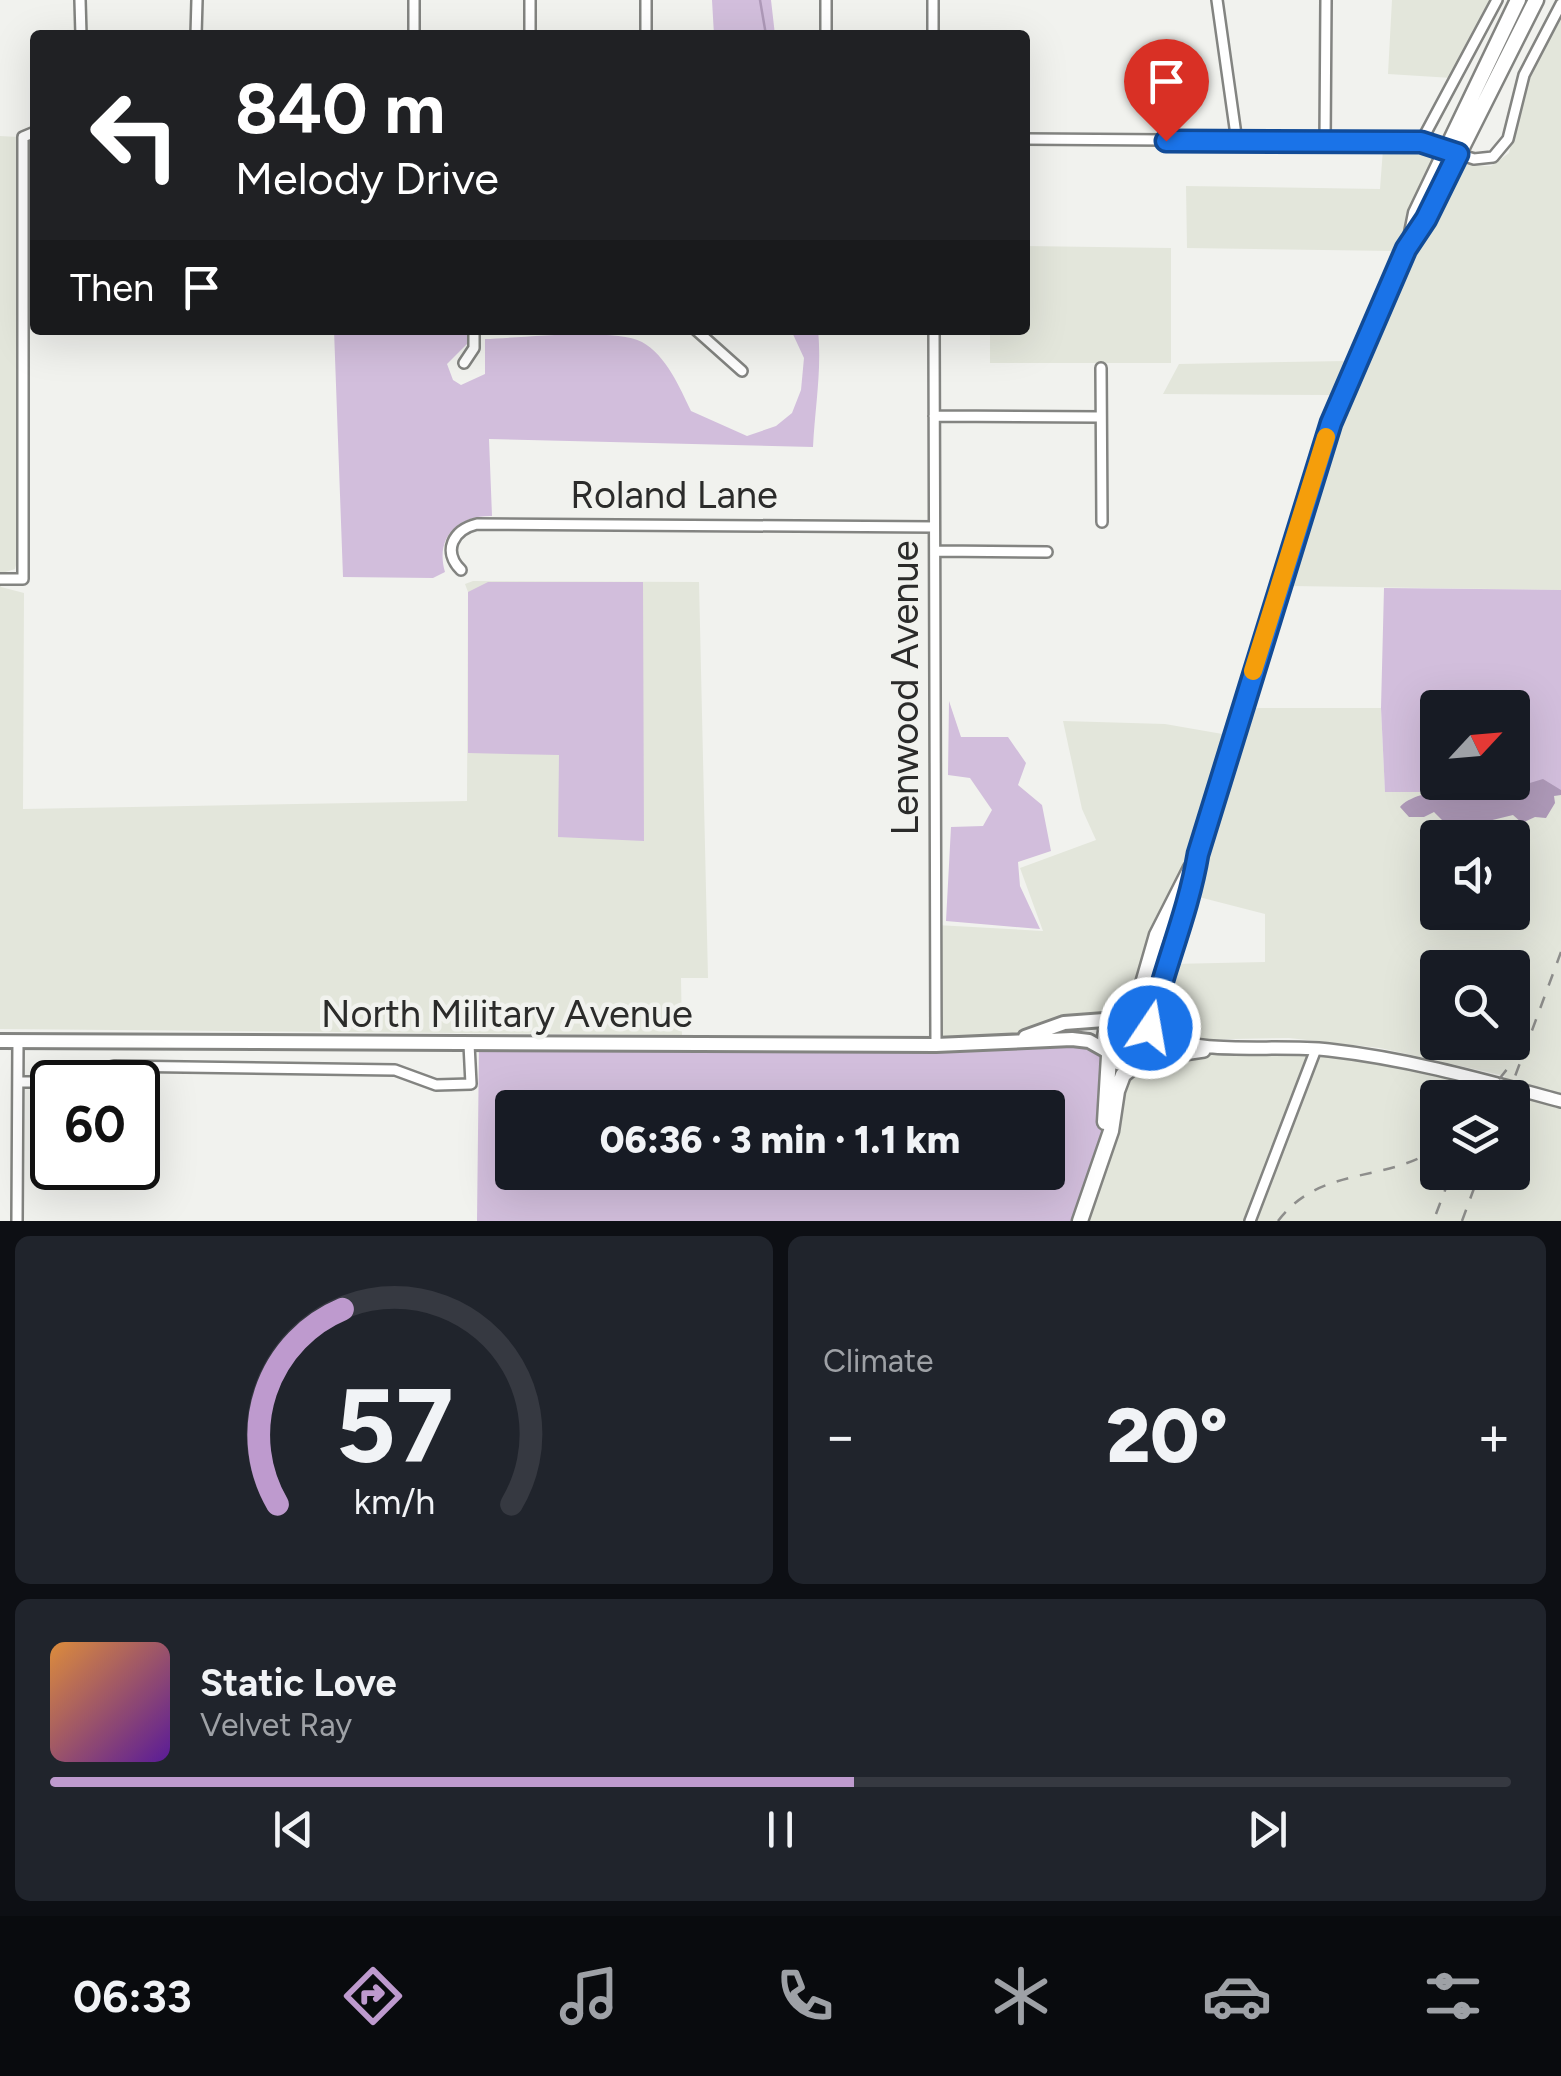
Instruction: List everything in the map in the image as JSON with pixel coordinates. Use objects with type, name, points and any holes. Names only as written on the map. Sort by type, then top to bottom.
[{"type":"main road","points":[[1080,1221],[1111,1131],[1117,1091],[1124,1075],[1152,1048],[1162,976],[1191,897],[1198,854],[1331,423],[1410,238],[1426,219],[1518,0]]},
{"type":"main road","points":[[1452,152],[1536,0]]},
{"type":"main road","points":[[1099,1172],[1106,1031],[1138,1001],[1156,935],[1198,854]]},
{"type":"main road","points":[[1121,1018],[1136,1018],[1152,1032]]},
{"type":"main road","name":"North Military Avenue","points":[[1014,1041],[1064,1024],[1121,1018]]},
{"type":"main road","name":"North Military Avenue","points":[[0,1041],[936,1046],[1089,1041],[1107,1053]]},
{"type":"main road","points":[[1107,1053],[1121,1062],[1140,1062]]},
{"type":"street","points":[[80,0],[81,30]]},
{"type":"street","points":[[196,30],[197,0]]},
{"type":"street","points":[[414,0],[414,30]]},
{"type":"street","points":[[530,0],[530,30]]},
{"type":"street","points":[[646,0],[646,30]]},
{"type":"street","points":[[826,0],[826,30]]},
{"type":"street","points":[[933,0],[933,30]]},
{"type":"street","points":[[1217,0],[1237,142]]},
{"type":"street","points":[[1324,142],[1326,0]]},
{"type":"street","points":[[1421,142],[1497,0]]},
{"type":"street","points":[[1030,139],[1421,142],[1474,158],[1493,157],[1506,145],[1524,75],[1561,4]]},
{"type":"street","points":[[0,579],[23,579],[23,137],[30,134]]},
{"type":"street","points":[[464,364],[474,348],[474,335]]},
{"type":"street","points":[[702,335],[742,371]]},
{"type":"street","name":"Lenwood Avenue","points":[[934,335],[936,1046]]},
{"type":"street","points":[[1101,368],[1102,522]]},
{"type":"street","points":[[934,416],[1100,417]]},
{"type":"street","name":"Roland Lane","points":[[461,570],[453,562],[451,545],[457,533],[477,524],[934,526]]},
{"type":"street","points":[[934,551],[1047,552]]},
{"type":"street","points":[[1152,1032],[1179,1044],[1316,1048],[1385,1056],[1561,1101]]},
{"type":"street","points":[[18,1041],[18,1221]]},
{"type":"street","points":[[18,1082],[52,1082],[114,1066],[395,1070],[436,1085],[471,1084],[469,1044]]},
{"type":"street","points":[[1140,1062],[1229,1047]]},
{"type":"street","points":[[1250,1221],[1316,1048]]},
{"type":"shaded area","points":[[712,0],[771,0],[774,30],[714,30]]},
{"type":"shaded area","points":[[1392,0],[1492,0],[1452,78],[1388,74]]},
{"type":"shaded area","points":[[1561,11],[1561,590],[1291,586],[1345,411],[1396,297],[1458,170],[1466,165],[1491,166],[1509,153],[1526,78]]},
{"type":"shaded area","points":[[0,136],[18,137],[18,558],[15,569],[2,573],[1,587],[24,593],[23,809],[467,801],[465,584],[699,582],[708,978],[681,978],[682,1035],[0,1029]]},
{"type":"shaded area","points":[[1383,149],[1424,149],[1434,161],[1394,251],[1187,248],[1186,186],[1380,189]]},
{"type":"shaded area","points":[[1030,246],[1171,248],[1171,363],[990,363],[990,335],[1030,335]]},
{"type":"shaded area","points":[[334,335],[468,335],[467,344],[447,364],[453,380],[461,385],[485,374],[485,339],[566,335],[629,338],[642,342],[658,355],[691,411],[747,436],[776,426],[792,413],[801,390],[804,358],[793,335],[818,335],[813,447],[489,439],[492,516],[468,520],[452,531],[443,549],[445,572],[433,578],[343,577]]},
{"type":"shaded area","points":[[1346,361],[1331,395],[1163,394],[1179,364]]},
{"type":"shaded area","points":[[488,582],[643,582],[644,841],[558,837],[559,755],[468,753],[468,592]]},
{"type":"shaded area","points":[[1384,588],[1561,590],[1561,792],[1530,792],[1530,690],[1420,690],[1420,792],[1385,792],[1381,708]]},
{"type":"shaded area","points":[[949,701],[961,737],[1008,737],[1026,763],[1018,785],[1042,805],[1051,851],[1018,862],[1020,886],[1040,929],[946,921],[951,827],[983,826],[992,810],[970,778],[948,775]]},
{"type":"shaded area","points":[[1253,708],[1381,708],[1385,792],[1420,792],[1420,800],[1530,800],[1530,792],[1561,792],[1561,1221],[1080,1221],[1117,1091],[1136,1064],[1229,1047],[1316,1049],[1482,1080],[1420,1080],[1420,1190],[1530,1190],[1530,1080],[1504,1080],[1505,1076],[1434,1060],[1530,1060],[1530,950],[1420,950],[1420,1057],[1380,1048],[1289,1038],[1169,1037],[1158,1023],[1171,964],[1265,962],[1265,914],[1195,896]]},
{"type":"shaded area","points":[[1063,721],[1165,724],[1234,736],[1198,854],[1157,935],[1138,1001],[1124,1017],[1064,1023],[1013,1041],[936,1045],[936,925],[1043,931],[1020,868],[1096,840],[1082,809]]},
{"type":"shaded area","points":[[1543,779],[1561,790],[1561,795],[1554,796],[1555,803],[1546,818],[1519,820],[1513,815],[1492,820],[1442,820],[1434,812],[1409,817],[1400,807],[1420,795],[1420,800],[1530,800],[1530,783]]},
{"type":"shaded area","points":[[1072,1039],[1109,1056],[1104,1130],[1080,1221],[477,1221],[479,1045]]},
{"type":"waterway","points":[[760,0],[765,30]]},
{"type":"railway","points":[[1514,1080],[1561,952]]},
{"type":"railway","points":[[1498,1080],[1512,1063]]},
{"type":"railway","points":[[1278,1221],[1314,1191],[1420,1157]]},
{"type":"railway","points":[[1436,1214],[1445,1190]]},
{"type":"railway","points":[[1462,1221],[1473,1190]]},
{"type":"slow traffic","points":[[1253,671],[1326,437]]},
{"type":"route","points":[[1150,1028],[1162,976],[1191,897],[1198,854],[1331,423],[1410,238],[1426,219],[1458,154],[1421,142],[1166,141]]}]
